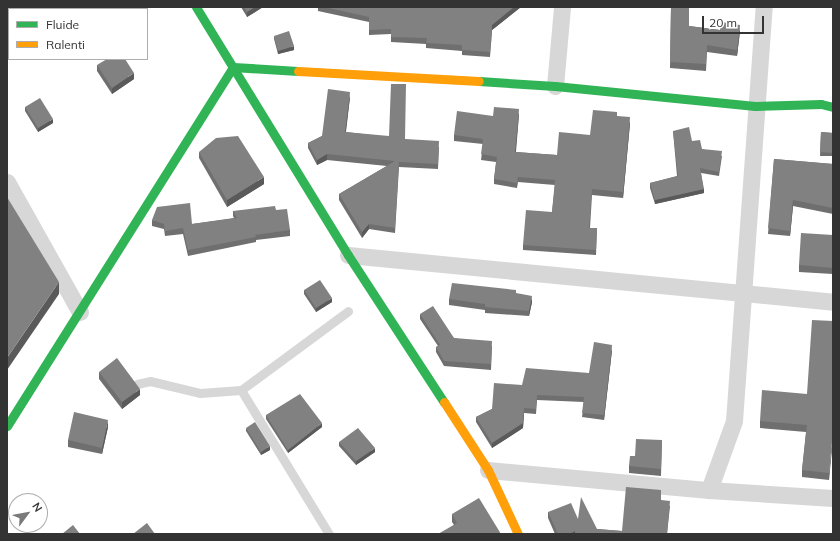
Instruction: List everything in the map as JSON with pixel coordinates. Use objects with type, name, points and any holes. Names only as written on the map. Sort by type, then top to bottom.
[{"type":"street","points":[[196,7],[348,255],[488,470],[518,534]]},
{"type":"street","points":[[555,86],[562,7]]},
{"type":"street","points":[[709,490],[734,421],[755,106],[764,7]]},
{"type":"street","points":[[233,67],[555,86],[755,106],[821,104],[833,107]]},
{"type":"street","points":[[7,426],[233,67]]},
{"type":"street","points":[[7,182],[80,312]]},
{"type":"street","points":[[348,255],[833,302]]},
{"type":"street","points":[[488,470],[709,490],[833,498]]},
{"type":"lane","points":[[137,384],[150,381],[200,393],[241,390],[348,311]]},
{"type":"lane","points":[[241,390],[329,534]]},
{"type":"building","points":[[244,7],[255,7],[247,12]]},
{"type":"building","points":[[324,7],[514,7],[492,25],[490,52],[462,50],[462,45],[426,43],[427,38],[391,37],[391,29],[369,30],[369,17]]},
{"type":"building","points":[[671,7],[689,7],[689,26],[720,30],[721,22],[740,25],[737,50],[707,45],[706,64],[670,62]]},
{"type":"building","points":[[289,31],[294,46],[278,51],[274,36]]},
{"type":"building","points":[[105,60],[126,60],[134,73],[112,88],[97,65]]},
{"type":"building","points":[[391,84],[406,84],[405,139],[439,141],[438,164],[399,162],[395,228],[369,224],[362,232],[339,194],[395,161],[327,154],[317,160],[308,143],[322,136],[328,89],[350,92],[345,132],[389,136]]},
{"type":"building","points":[[40,98],[53,119],[38,128],[25,107]]},
{"type":"building","points":[[494,107],[519,109],[515,152],[557,155],[559,132],[590,135],[593,110],[617,112],[617,116],[630,117],[623,192],[592,189],[589,228],[597,228],[596,250],[523,245],[526,210],[552,212],[555,180],[518,177],[517,183],[494,179],[497,157],[481,154],[483,139],[454,135],[457,111],[493,116]]},
{"type":"building","points":[[689,127],[692,141],[700,140],[702,149],[722,151],[719,172],[700,168],[704,189],[655,200],[650,183],[678,176],[673,131]]},
{"type":"building","points":[[821,132],[833,133],[833,153],[820,152]]},
{"type":"building","points":[[238,136],[264,177],[227,200],[199,152],[216,138]]},
{"type":"building","points":[[774,159],[833,164],[833,208],[793,200],[790,231],[768,228]]},
{"type":"building","points":[[7,197],[59,282],[7,358]]},
{"type":"building","points":[[190,203],[192,224],[237,218],[233,211],[275,206],[276,210],[287,209],[290,230],[255,235],[256,237],[188,250],[183,228],[165,231],[164,224],[152,220],[157,207]]},
{"type":"building","points":[[801,233],[833,235],[833,268],[799,265]]},
{"type":"building","points":[[320,280],[332,298],[316,308],[304,290]]},
{"type":"building","points":[[452,283],[516,290],[516,293],[532,296],[529,311],[485,307],[485,304],[449,299]]},
{"type":"building","points":[[433,306],[454,338],[492,341],[491,364],[444,361],[436,347],[440,345],[420,314]]},
{"type":"building","points":[[812,320],[833,321],[833,432],[829,473],[802,470],[807,425],[760,421],[762,390],[807,394]]},
{"type":"building","points":[[594,342],[612,345],[604,415],[582,413],[584,397],[537,395],[536,409],[524,408],[523,423],[492,443],[476,417],[492,409],[494,383],[522,385],[526,368],[589,373]]},
{"type":"building","points":[[117,358],[140,389],[122,402],[99,372]]},
{"type":"building","points":[[300,394],[322,423],[288,450],[266,415]]},
{"type":"building","points":[[74,412],[108,420],[102,448],[68,440]]},
{"type":"building","points":[[255,422],[270,446],[261,452],[246,428]]},
{"type":"building","points":[[358,428],[375,448],[356,461],[339,442]]},
{"type":"building","points":[[636,439],[662,440],[661,469],[629,466],[630,456],[635,456]]},
{"type":"building","points":[[626,487],[661,490],[661,500],[670,501],[667,534],[575,534],[575,531],[569,534],[558,534],[548,512],[571,503],[578,519],[581,497],[597,529],[622,531]]},
{"type":"building","points":[[479,498],[501,534],[438,534],[457,523],[452,514]]},
{"type":"building","points":[[147,523],[155,534],[133,534]]},
{"type":"building","points":[[73,525],[80,534],[62,534]]},
{"type":"traffic: fast","points":[[196,7],[348,255],[444,402]]},
{"type":"traffic: fast","points":[[7,426],[233,67],[298,71]]},
{"type":"traffic: fast","points":[[479,81],[555,86],[755,106],[821,104],[833,107]]},
{"type":"traffic: slow","points":[[298,71],[479,81]]},
{"type":"traffic: slow","points":[[444,402],[488,470],[518,534]]}]
